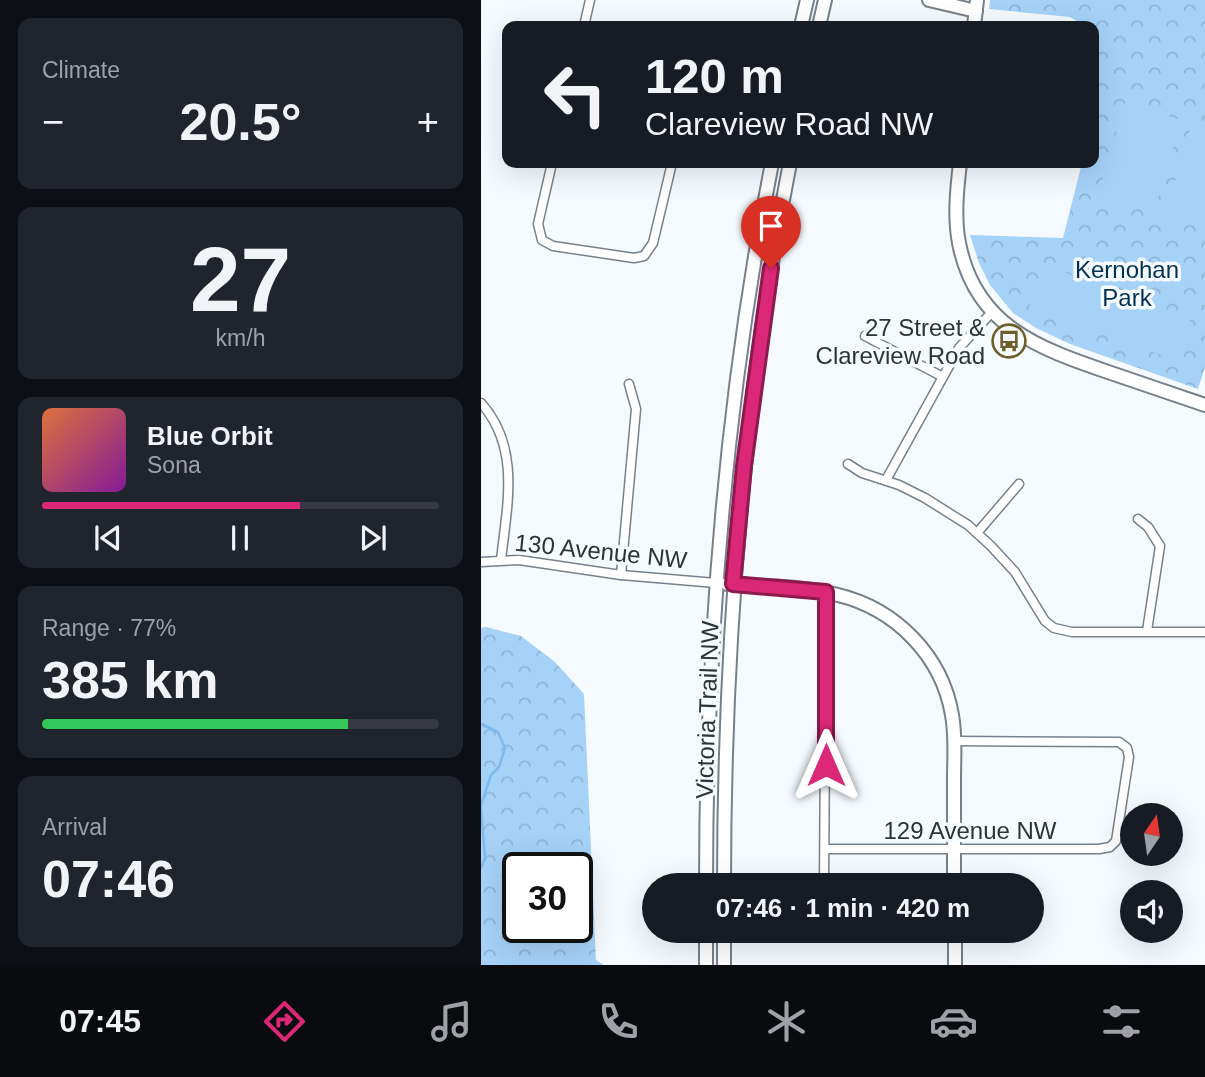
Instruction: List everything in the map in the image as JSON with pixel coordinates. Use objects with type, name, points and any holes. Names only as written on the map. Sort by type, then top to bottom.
[{"type":"main road","points":[[802,21],[807,0]]},
{"type":"main road","points":[[820,21],[825,0]]},
{"type":"main road","points":[[929,0],[976,6]]},
{"type":"main road","name":"Victoria Trail NW","points":[[706,873],[706,775],[716,583],[727,464],[738,376],[771,168]]},
{"type":"main road","name":"Victoria Trail NW","points":[[724,873],[725,762],[733,584],[755,377],[789,168]]},
{"type":"main road","points":[[960,168],[956,212],[959,245],[972,279],[992,312],[1016,334],[1043,349],[1205,405]]},
{"type":"main road","points":[[716,583],[826,592],[853,599],[878,610],[900,625],[919,645],[935,667],[953,716],[954,873]]},
{"type":"main road","points":[[706,943],[706,965]]},
{"type":"main road","points":[[724,943],[724,965]]},
{"type":"main road","points":[[955,943],[955,965]]},
{"type":"street","points":[[585,21],[590,0]]},
{"type":"street","points":[[551,168],[538,224],[539,236],[547,244],[625,257],[644,256],[653,243],[671,168]]},
{"type":"street","points":[[886,480],[968,336],[992,312]]},
{"type":"street","points":[[865,336],[943,377]]},
{"type":"street","points":[[621,575],[636,409],[629,384]]},
{"type":"street","points":[[481,403],[490,413],[503,438],[508,460],[509,481],[501,560]]},
{"type":"street","points":[[848,464],[862,473],[886,480],[940,506],[977,533],[1015,572],[1045,621],[1054,628],[1072,632],[1205,632]]},
{"type":"street","points":[[977,533],[1019,484]]},
{"type":"street","points":[[1138,519],[1148,527],[1160,546],[1147,631]]},
{"type":"street","name":"130 Avenue NW","points":[[481,562],[501,560],[621,575],[716,583]]},
{"type":"street","points":[[825,873],[826,592]]},
{"type":"street","name":"129 Avenue NW","points":[[826,849],[1099,849],[1113,845],[1118,836],[1129,762],[1127,748],[1119,742],[954,741]]},
{"type":"green space","name":"Kernohan Park","points":[[990,0],[1205,0],[1205,367],[1198,389],[1070,344],[1036,328],[1013,313],[990,285],[970,235],[1063,238],[1081,168],[1099,168],[1099,21],[1077,21],[1070,17],[989,9]]},
{"type":"green space","points":[[1125,103],[1181,120],[1154,213],[1098,196]]},
{"type":"green space","points":[[1192,123],[1205,127],[1205,228],[1165,216]]},
{"type":"green space","points":[[1045,265],[1114,291],[1098,333],[1029,307]]},
{"type":"green space","points":[[1122,292],[1191,318],[1175,360],[1106,335]]},
{"type":"green space","points":[[486,627],[521,636],[555,662],[584,694],[591,852],[502,852],[502,943],[593,943],[593,894],[596,960],[604,965],[481,965],[481,628]]},
{"type":"waterway","points":[[481,724],[498,732],[505,748],[499,767],[491,775],[481,805]]},
{"type":"waterway","points":[[481,808],[485,858],[481,868]]},
{"type":"place","name":"27 Street & Clareview Road","points":[[1009,341]]},
{"type":"route","points":[[771,268],[744,466],[733,584],[826,592],[826,765]]}]
